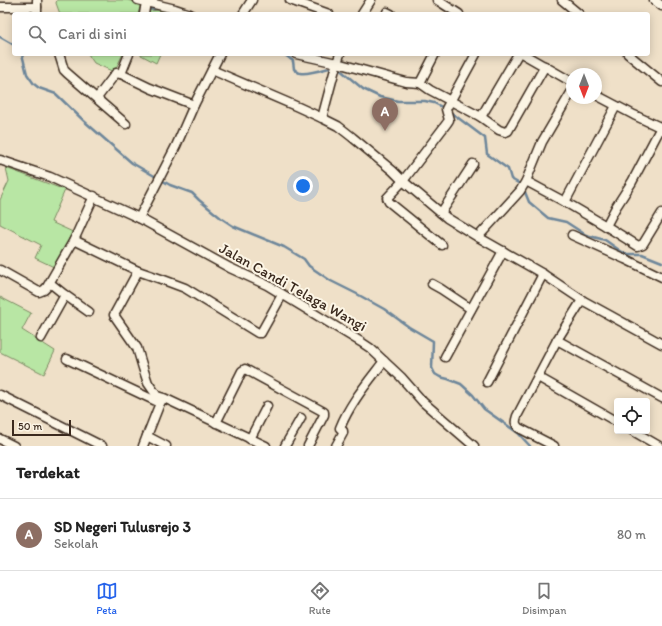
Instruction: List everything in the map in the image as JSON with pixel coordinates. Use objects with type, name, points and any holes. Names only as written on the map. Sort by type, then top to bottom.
[{"type":"street","points":[[244,12],[252,0]]},
{"type":"street","points":[[290,0],[323,12]]},
{"type":"street","points":[[363,12],[371,0]]},
{"type":"street","points":[[437,0],[455,12]]},
{"type":"street","points":[[562,0],[577,12]]},
{"type":"street","points":[[654,0],[662,6]]},
{"type":"street","points":[[0,7],[37,7]]},
{"type":"street","points":[[143,7],[175,9],[184,12]]},
{"type":"street","points":[[60,56],[64,70],[126,124]]},
{"type":"street","points":[[121,74],[128,56]]},
{"type":"street","points":[[139,218],[176,146],[194,105],[219,56]]},
{"type":"street","points":[[303,56],[336,66],[406,82],[420,83],[430,90],[481,117],[499,130],[505,132],[508,131],[546,66]]},
{"type":"street","points":[[322,118],[339,56]]},
{"type":"street","points":[[420,83],[434,56]]},
{"type":"street","points":[[442,245],[387,198],[403,181],[449,120],[446,109],[475,56]]},
{"type":"street","points":[[481,117],[517,56]]},
{"type":"street","points":[[527,56],[566,78]]},
{"type":"street","points":[[630,56],[662,82]]},
{"type":"street","points":[[212,70],[338,126],[393,171],[440,213],[478,237],[543,274],[582,300],[662,344]]},
{"type":"street","points":[[97,98],[116,73],[194,105]]},
{"type":"street","points":[[602,98],[634,115],[662,127],[606,226]]},
{"type":"street","points":[[478,237],[520,191],[526,181],[542,142],[566,101]]},
{"type":"street","points":[[565,202],[616,106]]},
{"type":"street","name":"Jalan Candi Telaga Wangi","points":[[0,160],[50,177],[94,196],[139,218],[230,268],[267,285],[370,348],[401,377],[423,402],[474,446]]},
{"type":"street","points":[[440,213],[473,164]]},
{"type":"street","points":[[526,181],[565,202],[638,246],[643,244],[662,214]]},
{"type":"street","points":[[0,270],[39,292],[44,290],[50,283],[74,240],[94,196]]},
{"type":"street","points":[[572,235],[625,258],[662,277]]},
{"type":"street","points":[[74,240],[138,271],[185,288],[258,334],[261,333],[282,295]]},
{"type":"street","points":[[445,357],[502,251]]},
{"type":"street","points":[[138,271],[114,315],[137,348],[148,383],[162,401]]},
{"type":"street","points":[[487,382],[543,274]]},
{"type":"street","points":[[50,283],[65,296],[89,312]]},
{"type":"street","points":[[432,284],[471,309]]},
{"type":"street","points":[[41,338],[65,296]]},
{"type":"street","points":[[554,446],[519,428],[515,423],[517,416],[557,340],[582,300]]},
{"type":"street","points":[[557,340],[662,398]]},
{"type":"street","points":[[67,359],[266,446]]},
{"type":"street","points":[[336,446],[344,434],[340,428],[344,418],[365,385],[384,361]]},
{"type":"street","points":[[216,423],[242,371],[245,369],[324,412],[308,446]]},
{"type":"street","points":[[538,377],[614,420]]},
{"type":"street","points":[[0,395],[102,446]]},
{"type":"street","points":[[143,446],[162,401]]},
{"type":"street","points":[[250,439],[267,406]]},
{"type":"street","points":[[284,446],[301,418]]},
{"type":"street","points":[[637,434],[659,446]]},
{"type":"street","points":[[147,436],[166,446]]},
{"type":"street","points":[[0,439],[14,446]]},
{"type":"green space","points":[[57,0],[127,0],[141,4],[139,12],[59,12],[56,3]]},
{"type":"green space","points":[[162,10],[169,12],[147,12]]},
{"type":"green space","points":[[89,56],[122,56],[114,72],[94,63]]},
{"type":"green space","points":[[143,56],[159,56],[156,63]]},
{"type":"green space","points":[[6,168],[65,190],[51,222],[75,233],[56,268],[35,258],[41,245],[0,224],[0,200],[9,181]]},
{"type":"green space","points":[[0,297],[31,313],[22,330],[55,351],[44,374],[0,352]]},
{"type":"waterway","points":[[147,10],[158,8]]},
{"type":"waterway","points":[[0,37],[12,44]]},
{"type":"waterway","points":[[22,56],[27,74],[34,84],[39,88],[56,94],[132,163],[170,185],[192,193],[221,218],[233,226],[284,247],[304,259],[309,266],[331,281],[384,309],[409,327],[433,341],[432,368],[435,374],[461,384],[473,395],[484,409],[518,433],[530,446]]},
{"type":"waterway","points":[[287,56],[293,61],[294,69],[299,73],[311,73],[333,67]]},
{"type":"waterway","points":[[338,68],[363,89],[380,97],[398,101],[425,101],[434,103],[444,108]]},
{"type":"waterway","points":[[449,111],[485,138],[487,154],[508,169],[511,179],[520,184]]},
{"type":"waterway","points":[[525,192],[529,202],[548,218],[566,222],[586,235],[605,240],[627,254],[642,254],[662,262]]},
{"type":"place","name":"SD Negeri Tulusrejo 3","points":[[385,131]]}]
